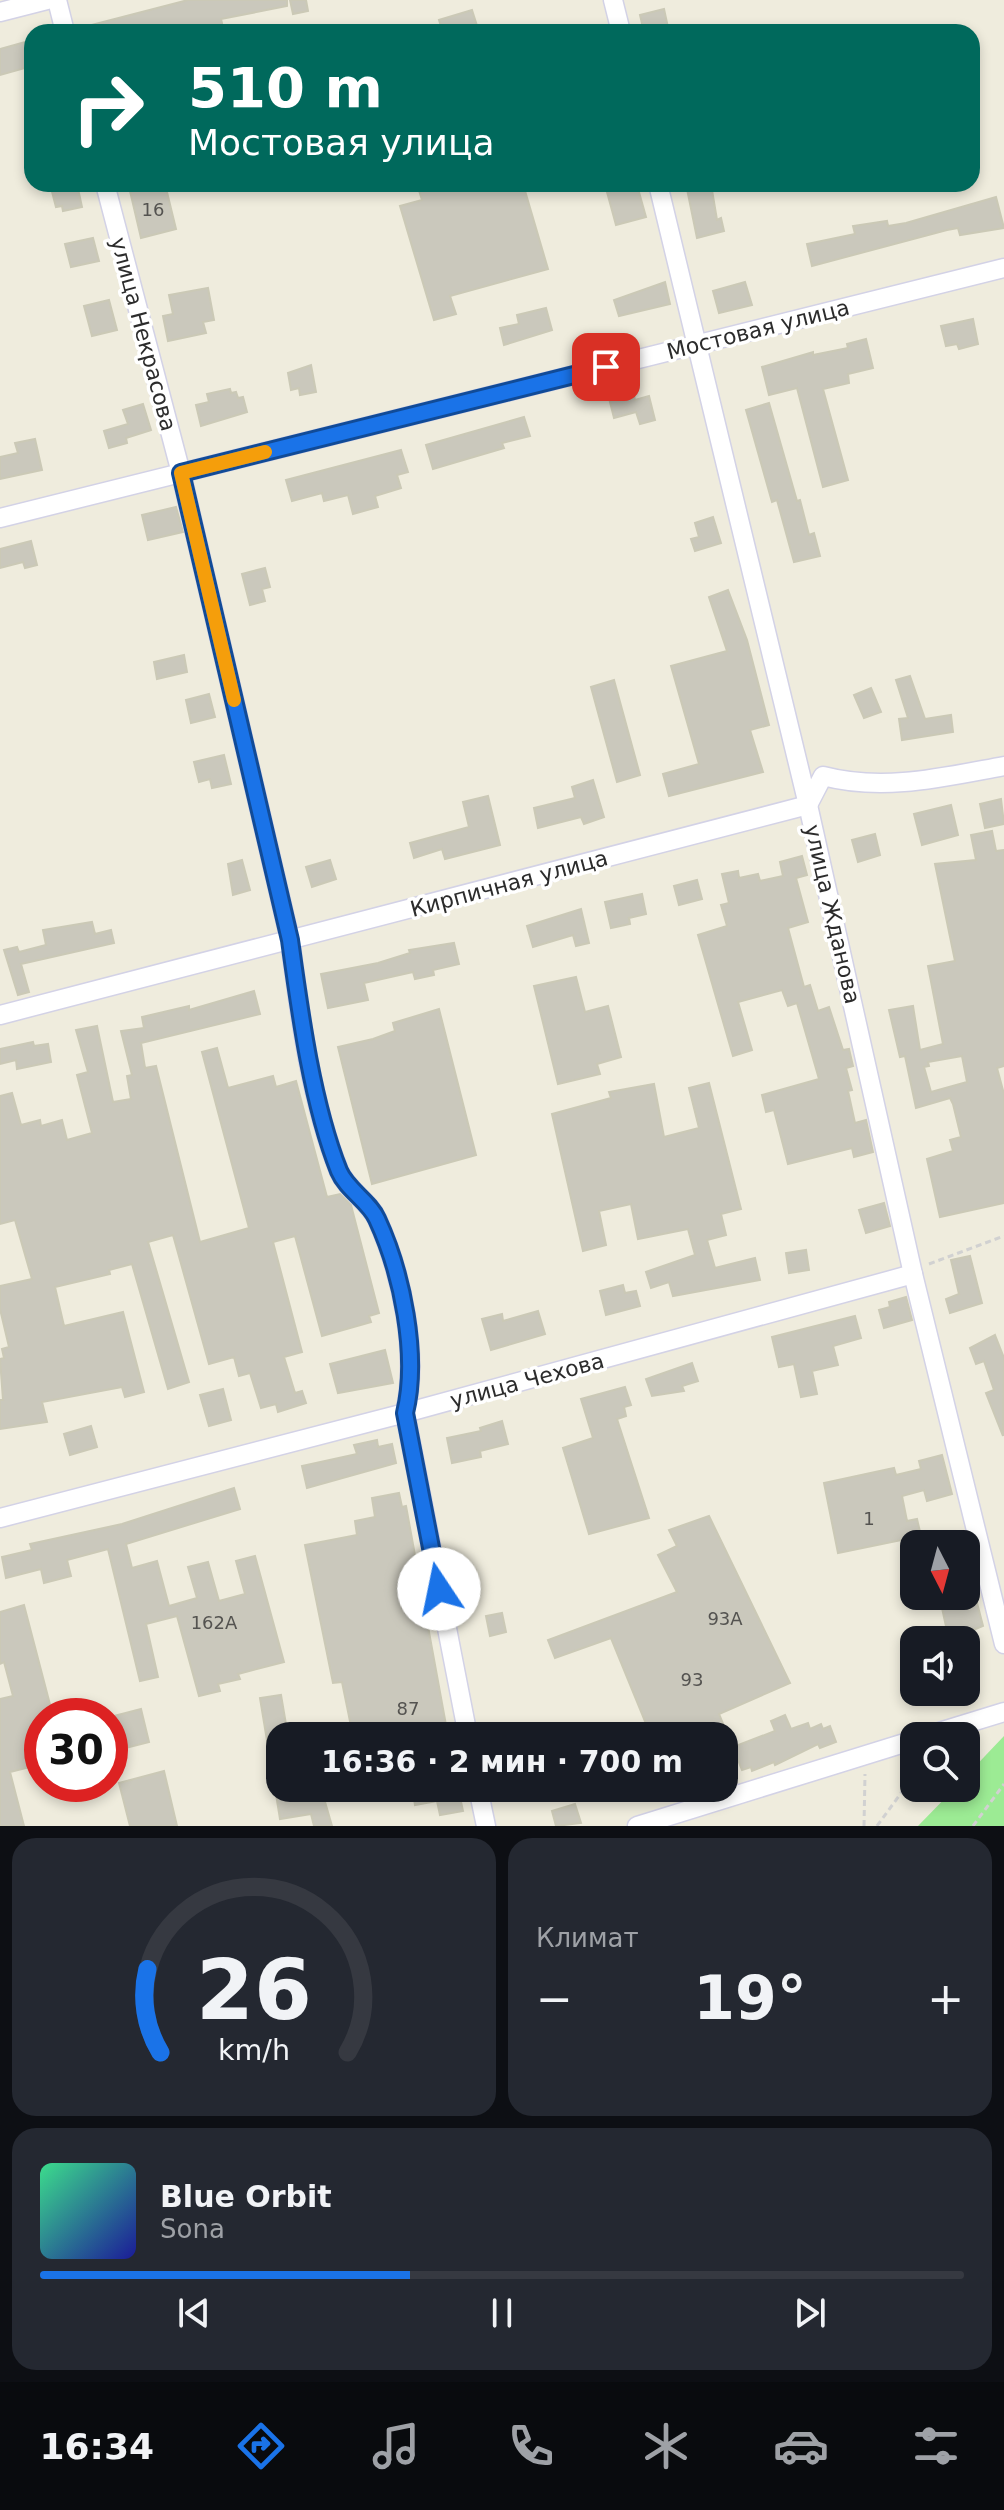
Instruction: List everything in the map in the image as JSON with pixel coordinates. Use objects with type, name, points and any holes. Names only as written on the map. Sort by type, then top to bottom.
[{"type":"street","points":[[0,12],[47,0]]},
{"type":"street","points":[[57,0],[63,24]]},
{"type":"street","points":[[613,0],[619,24]]},
{"type":"street","name":"улица Некрасова","points":[[107,192],[181,473],[290,940],[298,1004],[316,1087],[340,1174],[376,1216],[407,1315],[412,1385],[405,1413],[465,1722]]},
{"type":"street","name":"улица Жданова","points":[[660,192],[808,805],[913,1272],[1004,1644]]},
{"type":"street","name":"Мостовая улица","points":[[0,518],[1004,268]]},
{"type":"street","points":[[808,805],[823,776],[856,785],[908,782],[1004,766]]},
{"type":"street","name":"Кирпичная улица","points":[[0,1015],[808,805]]},
{"type":"street","name":"улица Чехова","points":[[0,1518],[405,1413],[913,1272]]},
{"type":"street","points":[[972,1722],[1004,1712]]},
{"type":"street","points":[[637,1826],[900,1744]]},
{"type":"street","points":[[481,1802],[486,1826]]},
{"type":"path","points":[[913,1272],[1004,1236]]},
{"type":"path","points":[[864,1826],[867,1754]]},
{"type":"path","points":[[973,1826],[1004,1784]]},
{"type":"path","points":[[877,1826],[900,1794]]},
{"type":"green space","points":[[1004,1736],[1004,1826],[918,1826],[941,1802],[980,1802],[980,1761]]},
{"type":"building","points":[[188,0],[287,0],[287,6],[221,19],[222,24],[95,24]]},
{"type":"building","points":[[290,0],[306,0],[308,11],[293,14]]},
{"type":"building","points":[[664,9],[667,24],[642,24],[640,15]]},
{"type":"building","points":[[472,10],[476,24],[440,24],[439,20]]},
{"type":"building","points":[[24,42],[24,68],[0,75],[0,49]]},
{"type":"building","points":[[52,192],[79,192],[82,207],[63,211],[62,206],[56,207]]},
{"type":"building","points":[[130,192],[167,192],[176,229],[141,238]]},
{"type":"building","points":[[420,192],[525,192],[548,269],[450,296],[456,314],[434,320],[400,206],[422,200]]},
{"type":"building","points":[[607,192],[639,192],[646,217],[616,225]]},
{"type":"building","points":[[688,192],[712,192],[717,220],[721,218],[724,231],[697,238]]},
{"type":"building","points":[[996,197],[1004,228],[960,235],[958,228],[947,230],[812,266],[807,244],[855,234],[853,226],[887,221],[888,226],[906,223]]},
{"type":"building","points":[[93,238],[99,261],[71,267],[65,244]]},
{"type":"building","points":[[665,282],[670,304],[619,316],[614,300]]},
{"type":"building","points":[[745,282],[752,305],[719,313],[713,291]]},
{"type":"building","points":[[208,288],[214,320],[203,322],[206,333],[168,341],[163,316],[173,314],[169,295]]},
{"type":"building","points":[[109,300],[117,330],[92,336],[84,306]]},
{"type":"building","points":[[546,308],[552,330],[504,345],[500,328],[519,324],[517,315]]},
{"type":"building","points":[[973,319],[978,344],[959,349],[957,344],[946,346],[941,326]]},
{"type":"building","points":[[866,339],[873,368],[848,374],[849,383],[823,389],[848,480],[823,487],[797,388],[769,395],[762,367],[813,352],[813,355],[848,348],[847,344]]},
{"type":"building","points":[[311,365],[316,392],[300,395],[299,388],[291,390],[288,373]]},
{"type":"building","points":[[632,387],[635,400],[649,396],[655,420],[640,424],[636,412],[614,418],[608,394]]},
{"type":"building","points":[[230,389],[231,393],[236,392],[238,398],[243,397],[247,412],[201,426],[196,405],[209,402],[207,394]]},
{"type":"building","points":[[769,403],[797,501],[800,500],[809,535],[814,533],[820,556],[794,562],[777,500],[772,502],[746,410]]},
{"type":"building","points":[[143,404],[151,430],[126,438],[127,443],[109,448],[104,431],[128,424],[123,410]]},
{"type":"building","points":[[524,417],[530,436],[502,443],[504,448],[433,469],[426,445]]},
{"type":"building","points":[[35,439],[42,470],[0,479],[0,457],[18,453],[15,443]]},
{"type":"building","points":[[401,450],[408,472],[397,475],[401,488],[375,496],[378,507],[353,514],[348,495],[324,501],[322,493],[292,501],[286,480]]},
{"type":"building","points":[[176,507],[183,532],[148,540],[142,515]]},
{"type":"building","points":[[713,517],[721,543],[695,551],[691,539],[699,537],[695,523]]},
{"type":"building","points":[[31,541],[37,565],[25,568],[23,562],[0,568],[0,549]]},
{"type":"building","points":[[265,568],[270,587],[262,589],[265,601],[250,605],[242,574]]},
{"type":"building","points":[[728,590],[747,640],[769,725],[750,730],[763,772],[669,796],[663,774],[699,764],[671,666],[727,651],[709,597]]},
{"type":"building","points":[[184,655],[187,672],[157,679],[154,662]]},
{"type":"building","points":[[910,676],[925,719],[951,715],[953,732],[902,740],[899,719],[908,718],[896,680]]},
{"type":"building","points":[[614,680],[640,775],[617,782],[591,687]]},
{"type":"building","points":[[871,688],[881,712],[864,718],[854,695]]},
{"type":"building","points":[[209,694],[215,717],[191,723],[186,700]]},
{"type":"building","points":[[224,755],[231,784],[212,788],[210,779],[199,782],[194,762]]},
{"type":"building","points":[[593,780],[604,817],[584,824],[581,817],[538,828],[534,808],[575,798],[572,787]]},
{"type":"building","points":[[488,796],[500,845],[445,859],[442,849],[414,858],[410,843],[469,827],[463,802]]},
{"type":"building","points":[[1001,799],[1004,824],[985,828],[980,804]]},
{"type":"building","points":[[951,805],[958,835],[922,845],[914,814]]},
{"type":"building","points":[[992,831],[996,851],[1004,850],[1004,1066],[997,1068],[1004,1094],[1004,1203],[940,1217],[927,1159],[953,1151],[950,1140],[961,1137],[953,1104],[950,1098],[916,1108],[905,1056],[900,1057],[889,1010],[913,1006],[920,1050],[943,1044],[928,966],[955,961],[935,864],[976,860],[971,835]],"holes":[[[962,1056],[967,1082],[931,1092],[924,1067],[929,1066],[928,1062]]]},
{"type":"building","points":[[875,834],[880,855],[858,862],[852,840]]},
{"type":"building","points":[[802,856],[807,875],[796,878],[808,922],[788,928],[804,987],[810,985],[818,1011],[829,1007],[843,1050],[849,1049],[853,1066],[846,1068],[855,1123],[866,1120],[873,1152],[854,1157],[852,1148],[788,1164],[774,1110],[766,1112],[762,1095],[819,1079],[797,1003],[788,1006],[782,990],[738,1002],[752,1050],[733,1056],[698,935],[727,926],[721,905],[729,903],[722,874],[738,871],[739,878],[758,874],[760,881],[783,876],[780,862]]},
{"type":"building","points":[[242,860],[250,890],[233,895],[228,864]]},
{"type":"building","points":[[330,860],[336,879],[312,887],[306,867]]},
{"type":"building","points":[[697,880],[702,899],[679,905],[674,886]]},
{"type":"building","points":[[642,894],[646,914],[629,918],[630,924],[611,928],[605,902]]},
{"type":"building","points":[[581,909],[589,943],[576,946],[573,935],[533,947],[527,926]]},
{"type":"building","points":[[92,922],[95,934],[111,930],[114,943],[21,964],[29,992],[18,995],[4,950],[17,947],[19,952],[46,945],[43,930]]},
{"type":"building","points":[[454,943],[459,964],[433,970],[434,975],[415,979],[413,972],[364,983],[368,1000],[328,1008],[321,974],[378,963],[410,953],[409,950]]},
{"type":"building","points":[[576,977],[585,1012],[608,1006],[621,1057],[597,1064],[600,1074],[558,1084],[534,986]]},
{"type":"building","points":[[254,991],[260,1014],[141,1043],[145,1068],[156,1066],[200,1242],[249,1228],[202,1052],[217,1048],[228,1088],[273,1076],[276,1087],[296,1081],[327,1197],[340,1194],[351,1205],[379,1313],[369,1316],[371,1322],[322,1336],[295,1236],[273,1242],[302,1352],[284,1357],[295,1393],[302,1391],[306,1403],[278,1412],[276,1404],[261,1408],[250,1373],[239,1376],[234,1357],[209,1364],[173,1235],[148,1242],[189,1382],[168,1389],[132,1264],[109,1270],[110,1274],[55,1287],[64,1326],[123,1312],[144,1392],[125,1397],[122,1387],[42,1402],[47,1422],[0,1429],[0,1400],[3,1400],[0,1359],[4,1358],[2,1349],[9,1347],[0,1309],[0,1286],[32,1279],[15,1220],[0,1224],[0,1096],[12,1093],[21,1125],[40,1120],[41,1126],[62,1120],[67,1140],[92,1133],[77,1075],[88,1072],[76,1030],[97,1026],[113,1102],[131,1099],[127,1076],[132,1075],[121,1031],[144,1028],[142,1017],[189,1006],[189,1010]]},
{"type":"building","points":[[439,1009],[476,1155],[372,1184],[338,1047],[395,1031],[393,1023]]},
{"type":"building","points":[[33,1042],[34,1046],[48,1044],[51,1062],[17,1069],[16,1060],[0,1064],[0,1049]]},
{"type":"building","points":[[709,1083],[741,1209],[721,1214],[726,1235],[707,1240],[715,1268],[755,1258],[760,1280],[673,1296],[669,1282],[651,1288],[646,1272],[695,1255],[688,1229],[638,1239],[631,1204],[599,1211],[606,1245],[583,1251],[552,1114],[611,1098],[609,1092],[654,1084],[664,1137],[699,1128],[689,1088]]},
{"type":"building","points":[[884,1203],[890,1226],[866,1233],[859,1210]]},
{"type":"building","points":[[806,1250],[809,1270],[789,1273],[786,1253]]},
{"type":"building","points":[[970,1256],[982,1303],[950,1313],[946,1299],[959,1294],[951,1260]]},
{"type":"building","points":[[623,1285],[625,1293],[636,1291],[640,1306],[606,1315],[600,1291]]},
{"type":"building","points":[[906,1297],[912,1320],[884,1328],[879,1310],[890,1307],[889,1302]]},
{"type":"building","points":[[538,1311],[545,1334],[491,1350],[482,1319],[502,1314],[503,1321]]},
{"type":"building","points":[[855,1316],[861,1338],[833,1346],[838,1365],[812,1371],[817,1394],[801,1397],[794,1364],[779,1367],[772,1337]]},
{"type":"building","points":[[995,1335],[1004,1358],[1003,1436],[986,1393],[994,1390],[984,1361],[976,1364],[970,1348]]},
{"type":"building","points":[[385,1350],[393,1383],[338,1393],[330,1364]]},
{"type":"building","points":[[692,1363],[698,1381],[682,1386],[684,1391],[652,1396],[646,1379]]},
{"type":"building","points":[[625,1387],[631,1405],[624,1407],[626,1416],[617,1419],[649,1518],[589,1534],[563,1448],[593,1438],[581,1399]]},
{"type":"building","points":[[223,1389],[231,1420],[209,1426],[200,1395]]},
{"type":"building","points":[[502,1421],[508,1444],[480,1451],[481,1457],[452,1463],[447,1438],[481,1431],[480,1428]]},
{"type":"building","points":[[91,1426],[97,1447],[70,1455],[64,1434]]},
{"type":"building","points":[[377,1440],[378,1447],[392,1444],[396,1463],[307,1488],[302,1466],[357,1454],[354,1445]]},
{"type":"building","points":[[942,1455],[952,1494],[927,1501],[924,1490],[902,1496],[907,1521],[917,1519],[920,1530],[900,1530],[900,1540],[838,1553],[824,1483],[894,1468],[896,1475],[921,1469],[919,1461]]},
{"type":"building","points":[[234,1488],[240,1509],[126,1544],[132,1568],[157,1561],[169,1606],[197,1598],[188,1567],[208,1562],[219,1601],[245,1594],[236,1561],[255,1556],[284,1662],[238,1674],[240,1679],[218,1684],[220,1691],[199,1696],[177,1616],[146,1624],[158,1677],[140,1681],[108,1549],[67,1560],[71,1576],[44,1583],[41,1569],[6,1578],[2,1557],[32,1550],[30,1544],[122,1524]]},
{"type":"building","points":[[399,1493],[402,1507],[406,1506],[445,1722],[350,1722],[342,1682],[333,1683],[305,1545],[357,1535],[355,1521],[375,1517],[372,1498]]},
{"type":"building","points":[[709,1516],[790,1683],[719,1714],[722,1722],[645,1722],[611,1638],[555,1658],[548,1640],[677,1592],[658,1555],[677,1546],[669,1530]]},
{"type":"building","points":[[24,1605],[48,1698],[24,1698],[24,1768],[10,1772],[24,1826],[0,1826],[0,1699],[13,1696],[4,1662],[0,1664],[0,1612]]},
{"type":"building","points":[[942,1610],[979,1610],[983,1626],[980,1627],[946,1626]]},
{"type":"building","points":[[502,1613],[506,1632],[490,1636],[486,1616]]},
{"type":"building","points":[[281,1695],[286,1722],[266,1722],[266,1734],[260,1698]]},
{"type":"building","points":[[141,1709],[149,1742],[128,1747],[128,1712]]},
{"type":"building","points":[[785,1715],[791,1729],[808,1723],[810,1729],[821,1724],[823,1729],[830,1726],[836,1742],[820,1748],[818,1744],[775,1765],[774,1762],[752,1771],[751,1767],[742,1770],[738,1745],[775,1731],[771,1721]]},
{"type":"building","points":[[164,1771],[177,1826],[130,1826],[124,1802],[128,1802],[128,1781]]},
{"type":"building","points":[[277,1802],[325,1802],[332,1826],[314,1826],[311,1814],[280,1819]]},
{"type":"building","points":[[437,1802],[461,1802],[463,1811],[440,1815]]},
{"type":"building","points":[[575,1804],[581,1823],[556,1826],[552,1811]]},
{"type":"slow traffic","points":[[234,700],[181,473],[265,452]]},
{"type":"route","points":[[439,1589],[405,1413],[412,1385],[407,1315],[376,1216],[340,1174],[316,1087],[298,1004],[290,940],[181,473],[606,367]]}]
